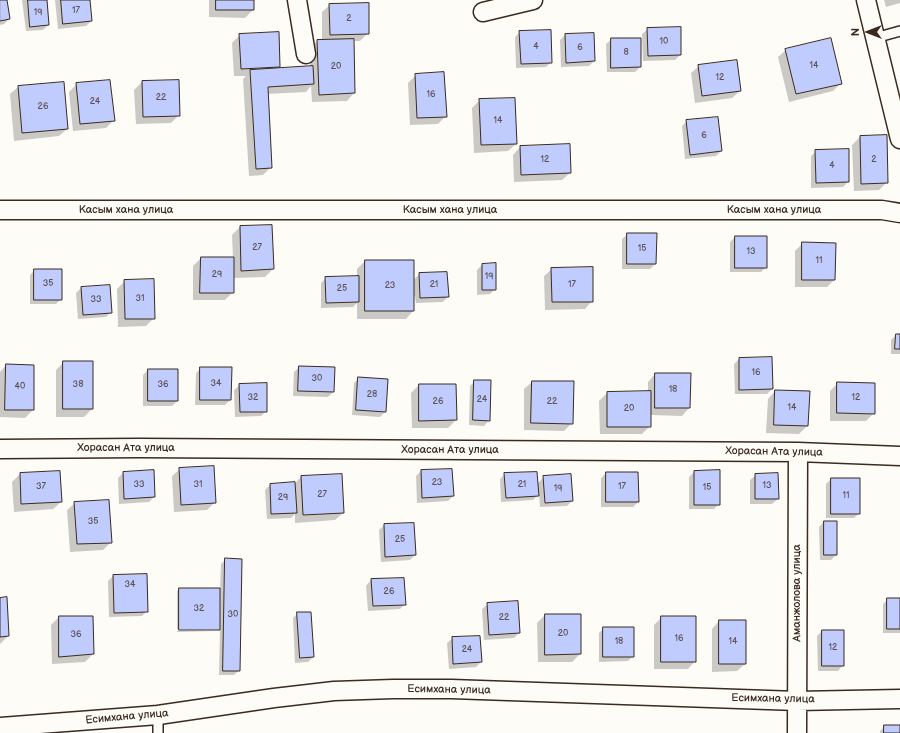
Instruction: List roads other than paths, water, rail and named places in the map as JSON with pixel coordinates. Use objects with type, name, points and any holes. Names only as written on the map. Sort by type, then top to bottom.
[{"type":"street","points":[[297,0],[306,54]]},
{"type":"street","points":[[483,12],[533,0]]},
{"type":"street","points":[[866,0],[900,139]]},
{"type":"street","name":"Касым хана улица","points":[[0,210],[882,210],[900,213]]},
{"type":"street","name":"Хорасан Ата улица","points":[[0,449],[146,448],[798,452],[900,456]]},
{"type":"street","name":"Аманжолова улица","points":[[797,733],[798,452]]},
{"type":"street","name":"Есимхана улица","points":[[0,727],[158,715],[334,691],[393,689],[459,689],[797,701],[900,699]]},
{"type":"lane","points":[[875,38],[900,31]]},
{"type":"lane","points":[[158,715],[158,733]]}]
